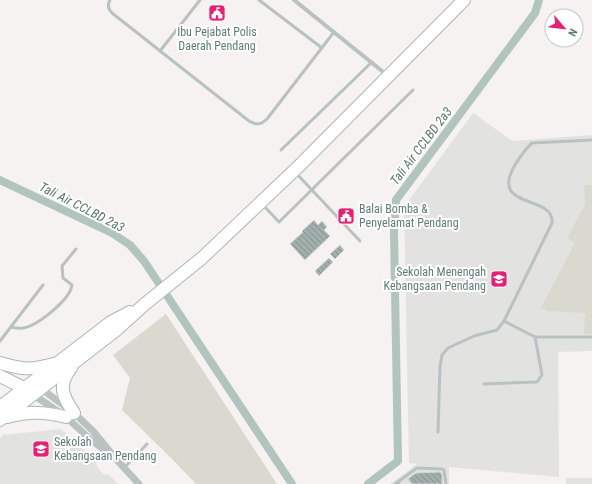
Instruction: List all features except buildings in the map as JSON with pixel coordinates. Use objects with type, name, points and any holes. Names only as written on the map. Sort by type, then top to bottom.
[{"type":"main road","points":[[0,407],[81,357],[115,331],[202,258],[294,171],[464,0]]},
{"type":"main road","points":[[0,420],[58,363],[111,322],[149,302]]},
{"type":"main road","points":[[0,420],[18,414],[31,412],[70,415],[62,390],[63,381],[66,373],[81,357]]},
{"type":"main road","points":[[0,364],[25,369],[58,363]]},
{"type":"main road","points":[[0,364],[32,388]]},
{"type":"main road","points":[[0,376],[32,388]]},
{"type":"street","points":[[294,0],[300,2],[334,32],[389,76]]},
{"type":"street","points":[[32,388],[70,415],[90,439],[116,459],[139,484]]},
{"type":"lane","points":[[110,0],[108,5],[112,13],[249,120],[257,124],[262,123],[267,119],[334,32]]},
{"type":"lane","points":[[160,51],[200,0]]},
{"type":"lane","points":[[259,0],[322,48]]},
{"type":"lane","points":[[281,150],[372,62]]},
{"type":"lane","points":[[261,202],[279,222],[413,90]]},
{"type":"lane","points":[[438,432],[440,366],[442,355],[448,348],[463,340],[497,330],[504,321],[552,223],[553,218],[549,211],[513,195],[509,189],[510,175],[527,148],[532,143],[592,140]]},
{"type":"lane","points":[[294,171],[360,241]]},
{"type":"lane","points":[[11,327],[23,328],[39,322],[70,293],[72,285],[63,278],[62,266],[76,248]]},
{"type":"lane","points":[[0,341],[43,286]]},
{"type":"lane","points":[[504,321],[535,337],[592,337]]},
{"type":"lane","points":[[484,384],[537,382],[540,380],[542,375],[535,337]]},
{"type":"lane","points":[[124,468],[147,444]]},
{"type":"lane","points":[[397,484],[415,469],[420,467],[443,469],[445,471],[446,484]]},
{"type":"shaded area","name":"Sekolah Menengah Kebangsaan Pendang","points":[[473,113],[512,141],[592,135],[592,351],[558,352],[559,477],[449,467],[449,484],[390,484],[417,464],[409,463],[404,207]]},
{"type":"shaded area","points":[[584,185],[592,185],[592,334],[584,334],[585,313],[547,311],[541,308],[575,243],[567,238],[585,204]]},
{"type":"shaded area","points":[[166,314],[277,484],[196,484],[122,410],[130,378],[113,355]]},
{"type":"shaded area","name":"Sekolah Kebangsaan Pendang","points":[[61,429],[95,460],[98,468],[103,474],[109,475],[118,484],[0,484],[0,438],[3,435]]},
{"type":"shaded area","points":[[566,478],[592,478],[592,484],[566,484]]},
{"type":"waterway","name":"Tali Air CCLBD 2a3","points":[[368,484],[398,461],[394,232],[396,200],[535,13],[539,0]]},
{"type":"waterway","name":"Tali Air CCLBD 2a3","points":[[0,180],[112,233],[130,245],[144,261],[292,484]]},
{"type":"place","name":"Ibu Pejabat Polis Daerah Pendang","points":[[217,13]]},
{"type":"place","name":"Balai Bomba & Penyelamat Pendang","points":[[346,216]]},
{"type":"place","name":"Sekolah Menengah Kebangsaan Pendang","points":[[499,279]]},
{"type":"place","name":"Sekolah Kebangsaan Pendang","points":[[41,449]]}]
